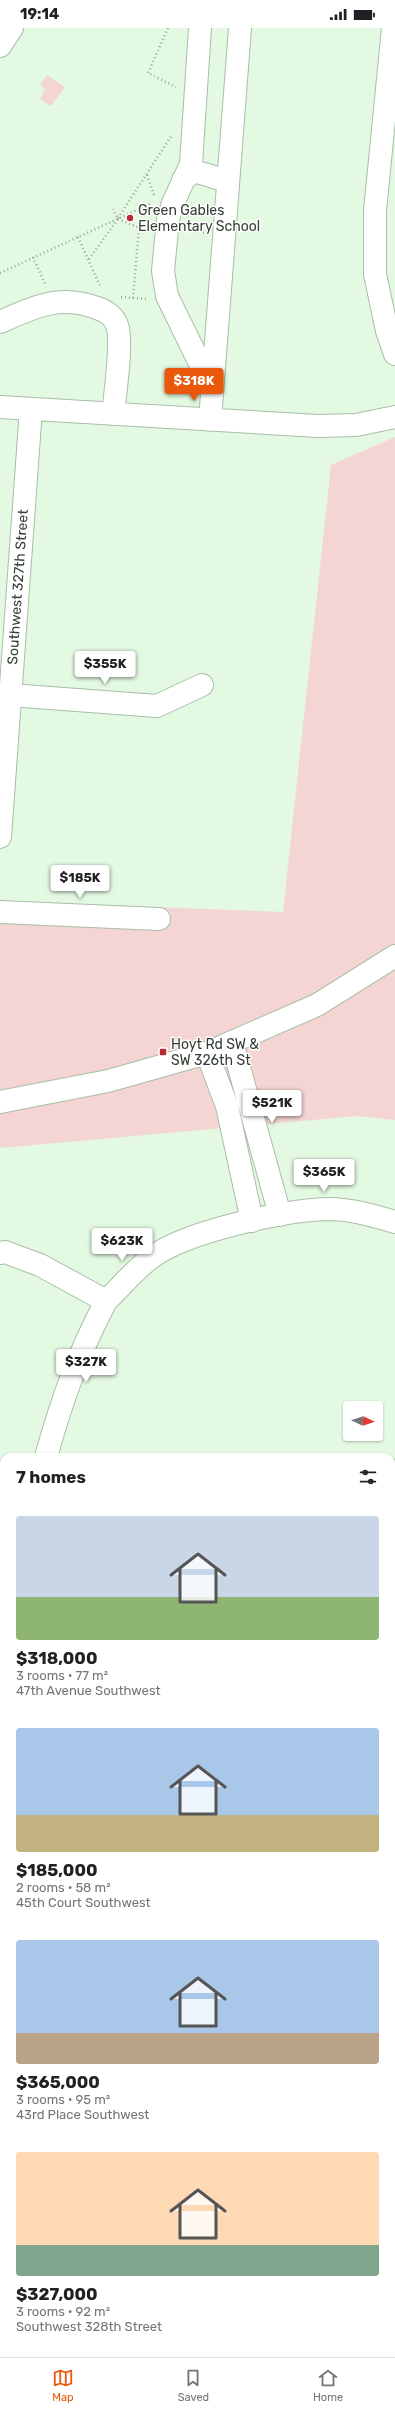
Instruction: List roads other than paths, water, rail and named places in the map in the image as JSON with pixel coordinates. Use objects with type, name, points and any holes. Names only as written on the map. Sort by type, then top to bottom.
[{"type":"street","points":[[0,46],[12,28]]},
{"type":"street","points":[[200,28],[191,164],[184,180],[177,190],[168,219],[163,285],[212,387]]},
{"type":"street","points":[[210,420],[227,181],[240,28]]},
{"type":"street","points":[[393,28],[375,227],[375,274],[387,331],[395,354]]},
{"type":"street","points":[[184,180],[194,171],[227,181]]},
{"type":"street","points":[[0,322],[48,302],[60,301],[83,304],[108,312],[114,319],[119,334],[113,414]]},
{"type":"street","points":[[0,407],[210,420],[341,425],[356,425],[395,417]]},
{"type":"street","name":"Southwest 327th Street","points":[[0,837],[31,409]]},
{"type":"street","points":[[10,696],[157,706],[202,685]]},
{"type":"street","points":[[0,912],[159,919]]},
{"type":"street","points":[[0,1102],[108,1081],[207,1053],[317,1005],[395,956]]},
{"type":"street","points":[[232,1042],[280,1215]]},
{"type":"street","points":[[207,1053],[227,1106],[252,1222]]},
{"type":"street","points":[[47,1453],[62,1399],[82,1347],[106,1301],[152,1257],[184,1239],[280,1215],[330,1209],[374,1215],[395,1222]]},
{"type":"street","points":[[0,1253],[5,1252],[40,1264],[106,1301]]},
{"type":"place","name":"Green Gables Elementary School","points":[[130,218]]},
{"type":"place","name":"Hoyt Rd SW & SW 326th St","points":[[163,1052]]}]
